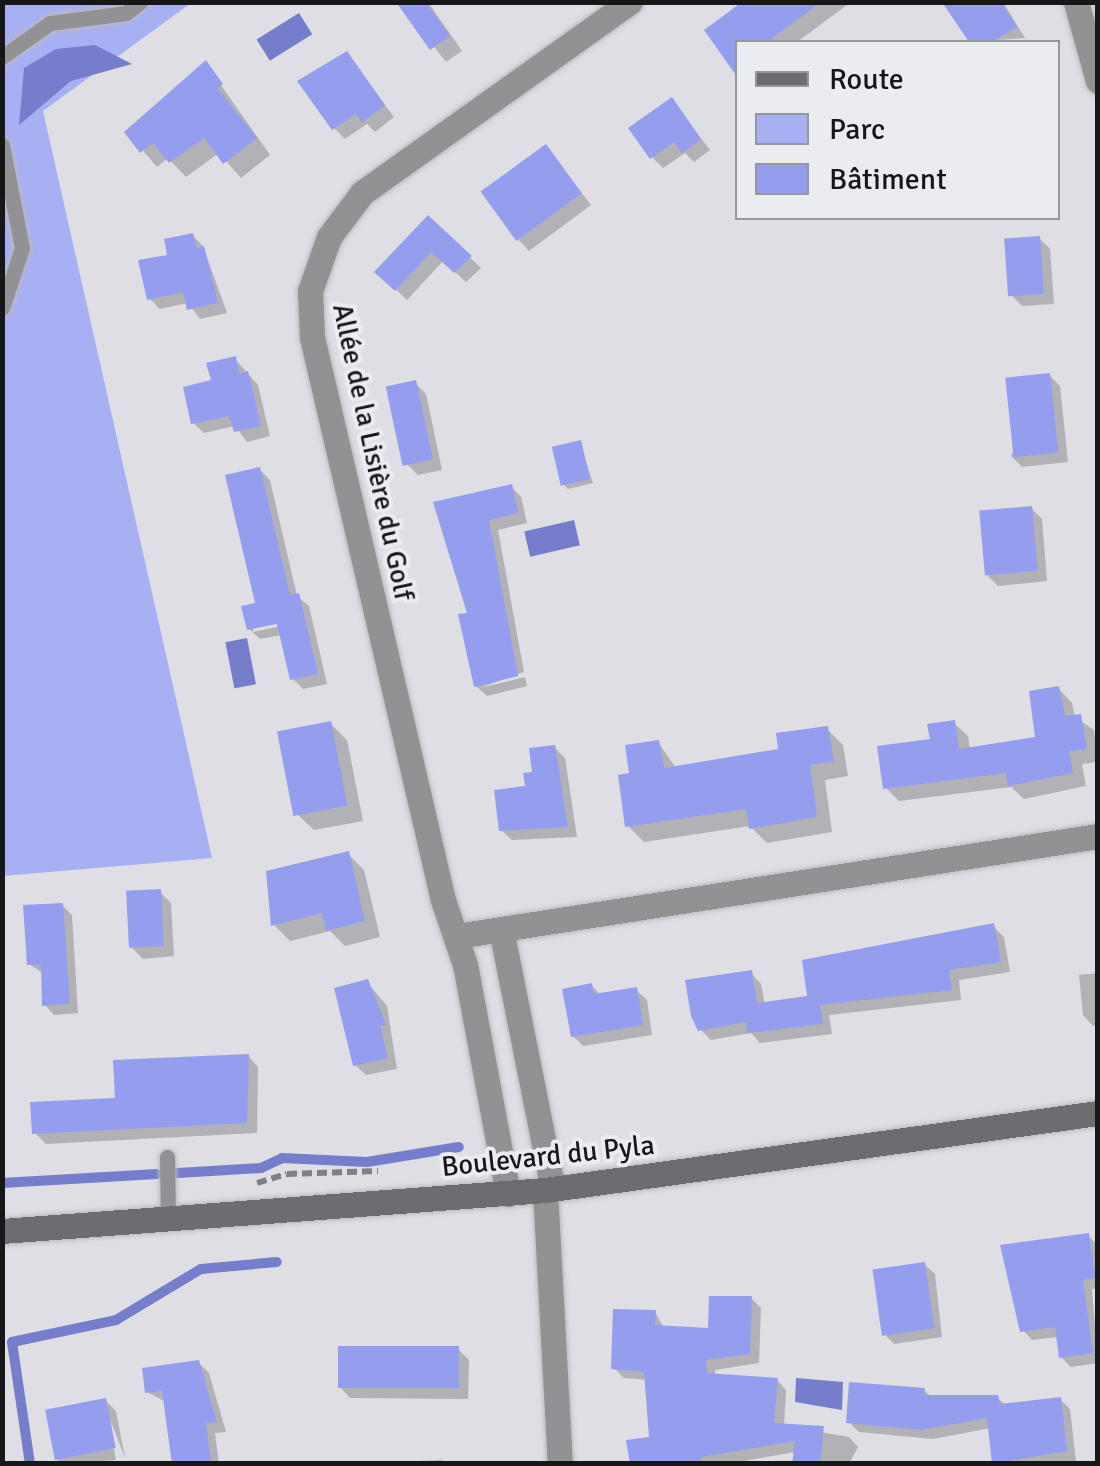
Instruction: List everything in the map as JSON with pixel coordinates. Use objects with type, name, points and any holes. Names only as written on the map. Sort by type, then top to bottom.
[{"type":"street","name":"Allée de la Lisière du Golf","points":[[508,1194],[457,936],[312,338],[310,292],[328,237],[362,193],[630,2]]},
{"type":"street","points":[[1076,2],[1098,81]]},
{"type":"street","points":[[457,936],[1098,836]]},
{"type":"street","points":[[501,929],[549,1190],[560,1464]]},
{"type":"street","name":"Boulevard du Pyla","points":[[2,1231],[549,1190],[1098,1112]]},
{"type":"lane","points":[[2,70],[7,53],[50,23],[126,13],[140,2]]},
{"type":"lane","points":[[2,145],[22,248],[2,308]]},
{"type":"lane","points":[[166,1157],[168,1220]]},
{"type":"green space","points":[[3,3],[191,3],[43,111],[212,858],[3,876]]},
{"type":"shaded area","points":[[299,13],[312,34],[270,61],[257,39]]},
{"type":"shaded area","points":[[95,45],[132,64],[71,81],[19,125],[24,68],[56,49]]},
{"type":"shaded area","points":[[574,520],[580,545],[530,557],[524,531]]},
{"type":"shaded area","points":[[247,638],[256,684],[234,688],[225,642]]},
{"type":"shaded area","points":[[796,1378],[843,1382],[842,1410],[795,1402]]},
{"type":"building","points":[[396,2],[426,2],[450,36],[430,50]]},
{"type":"building","points":[[742,2],[821,2],[770,40],[735,40],[735,74],[704,30]]},
{"type":"building","points":[[942,2],[1001,2],[1017,27],[995,40],[968,40]]},
{"type":"building","points":[[347,51],[385,105],[362,123],[356,114],[332,130],[297,81]]},
{"type":"building","points":[[206,60],[223,84],[217,88],[257,138],[223,164],[204,138],[169,163],[153,143],[140,153],[124,132]]},
{"type":"building","points":[[672,97],[701,139],[682,153],[674,142],[650,159],[628,128]]},
{"type":"building","points":[[546,144],[582,193],[516,241],[480,192]]},
{"type":"building","points":[[428,215],[472,256],[454,273],[431,252],[395,291],[374,272]]},
{"type":"building","points":[[193,233],[197,248],[204,246],[218,303],[187,310],[183,292],[147,300],[138,260],[167,255],[164,239]]},
{"type":"building","points":[[1040,236],[1044,294],[1008,296],[1004,239]]},
{"type":"building","points":[[236,356],[239,373],[248,371],[261,426],[234,432],[229,416],[191,424],[183,387],[211,380],[206,363]]},
{"type":"building","points":[[1050,373],[1058,453],[1014,457],[1005,378]]},
{"type":"building","points":[[416,380],[433,459],[403,466],[386,386]]},
{"type":"building","points":[[581,440],[590,479],[561,486],[552,447]]},
{"type":"building","points":[[260,467],[290,595],[299,593],[318,674],[290,680],[277,624],[247,630],[241,606],[255,603],[225,475]]},
{"type":"building","points":[[512,484],[518,513],[489,520],[518,676],[474,687],[458,614],[467,613],[433,502]]},
{"type":"building","points":[[1032,506],[1038,571],[985,575],[979,511]]},
{"type":"building","points":[[1059,686],[1065,716],[1081,714],[1087,749],[1069,751],[1073,773],[1008,786],[1006,773],[883,789],[877,746],[930,739],[927,724],[955,720],[959,749],[1035,737],[1029,691]]},
{"type":"building","points":[[331,721],[347,805],[293,816],[277,731]]},
{"type":"building","points":[[828,726],[834,761],[810,765],[817,817],[749,829],[746,809],[625,827],[618,775],[629,773],[625,745],[659,740],[664,768],[778,749],[776,733]]},
{"type":"building","points":[[555,745],[568,827],[499,831],[494,790],[525,786],[523,773],[532,772],[529,748]]},
{"type":"building","points":[[349,851],[365,921],[326,931],[322,913],[271,926],[266,871]]},
{"type":"building","points":[[161,889],[164,946],[129,948],[126,891]]},
{"type":"building","points":[[63,903],[70,1004],[42,1006],[41,965],[27,965],[23,905]]},
{"type":"building","points":[[994,923],[1001,962],[949,970],[952,990],[820,1005],[823,1024],[747,1033],[746,1022],[698,1031],[691,1016],[685,980],[752,970],[757,1003],[807,996],[802,960]]},
{"type":"building","points":[[368,979],[386,1025],[380,1026],[388,1058],[353,1066],[334,988]]},
{"type":"building","points":[[592,983],[594,994],[637,987],[643,1025],[571,1037],[562,989]]},
{"type":"building","points":[[249,1054],[247,1123],[32,1134],[30,1102],[115,1098],[113,1060]]},
{"type":"building","points":[[1089,1233],[1095,1278],[1083,1280],[1093,1353],[1059,1358],[1055,1327],[1020,1332],[1000,1245]]},
{"type":"building","points":[[925,1262],[934,1328],[882,1336],[873,1269]]},
{"type":"building","points":[[709,1296],[752,1296],[750,1354],[706,1360],[707,1373],[778,1378],[774,1423],[824,1426],[820,1464],[792,1464],[795,1441],[701,1457],[702,1464],[630,1464],[626,1440],[649,1437],[644,1372],[611,1369],[613,1309],[656,1310],[655,1325],[708,1328]]},
{"type":"building","points":[[338,1346],[459,1346],[459,1388],[338,1388]]},
{"type":"building","points":[[199,1360],[217,1422],[206,1423],[211,1464],[172,1464],[162,1391],[145,1393],[142,1368]]},
{"type":"building","points":[[849,1382],[925,1388],[924,1395],[998,1395],[1000,1404],[1061,1397],[1067,1451],[992,1464],[987,1418],[921,1430],[846,1423]]},
{"type":"building","points":[[106,1398],[116,1448],[55,1460],[45,1410]]},
{"type":"waterway","points":[[178,1173],[261,1168],[282,1158],[367,1162],[459,1147]]},
{"type":"waterway","points":[[2,1183],[157,1174]]},
{"type":"waterway","points":[[30,1464],[12,1342],[116,1320],[201,1269],[277,1262]]}]
